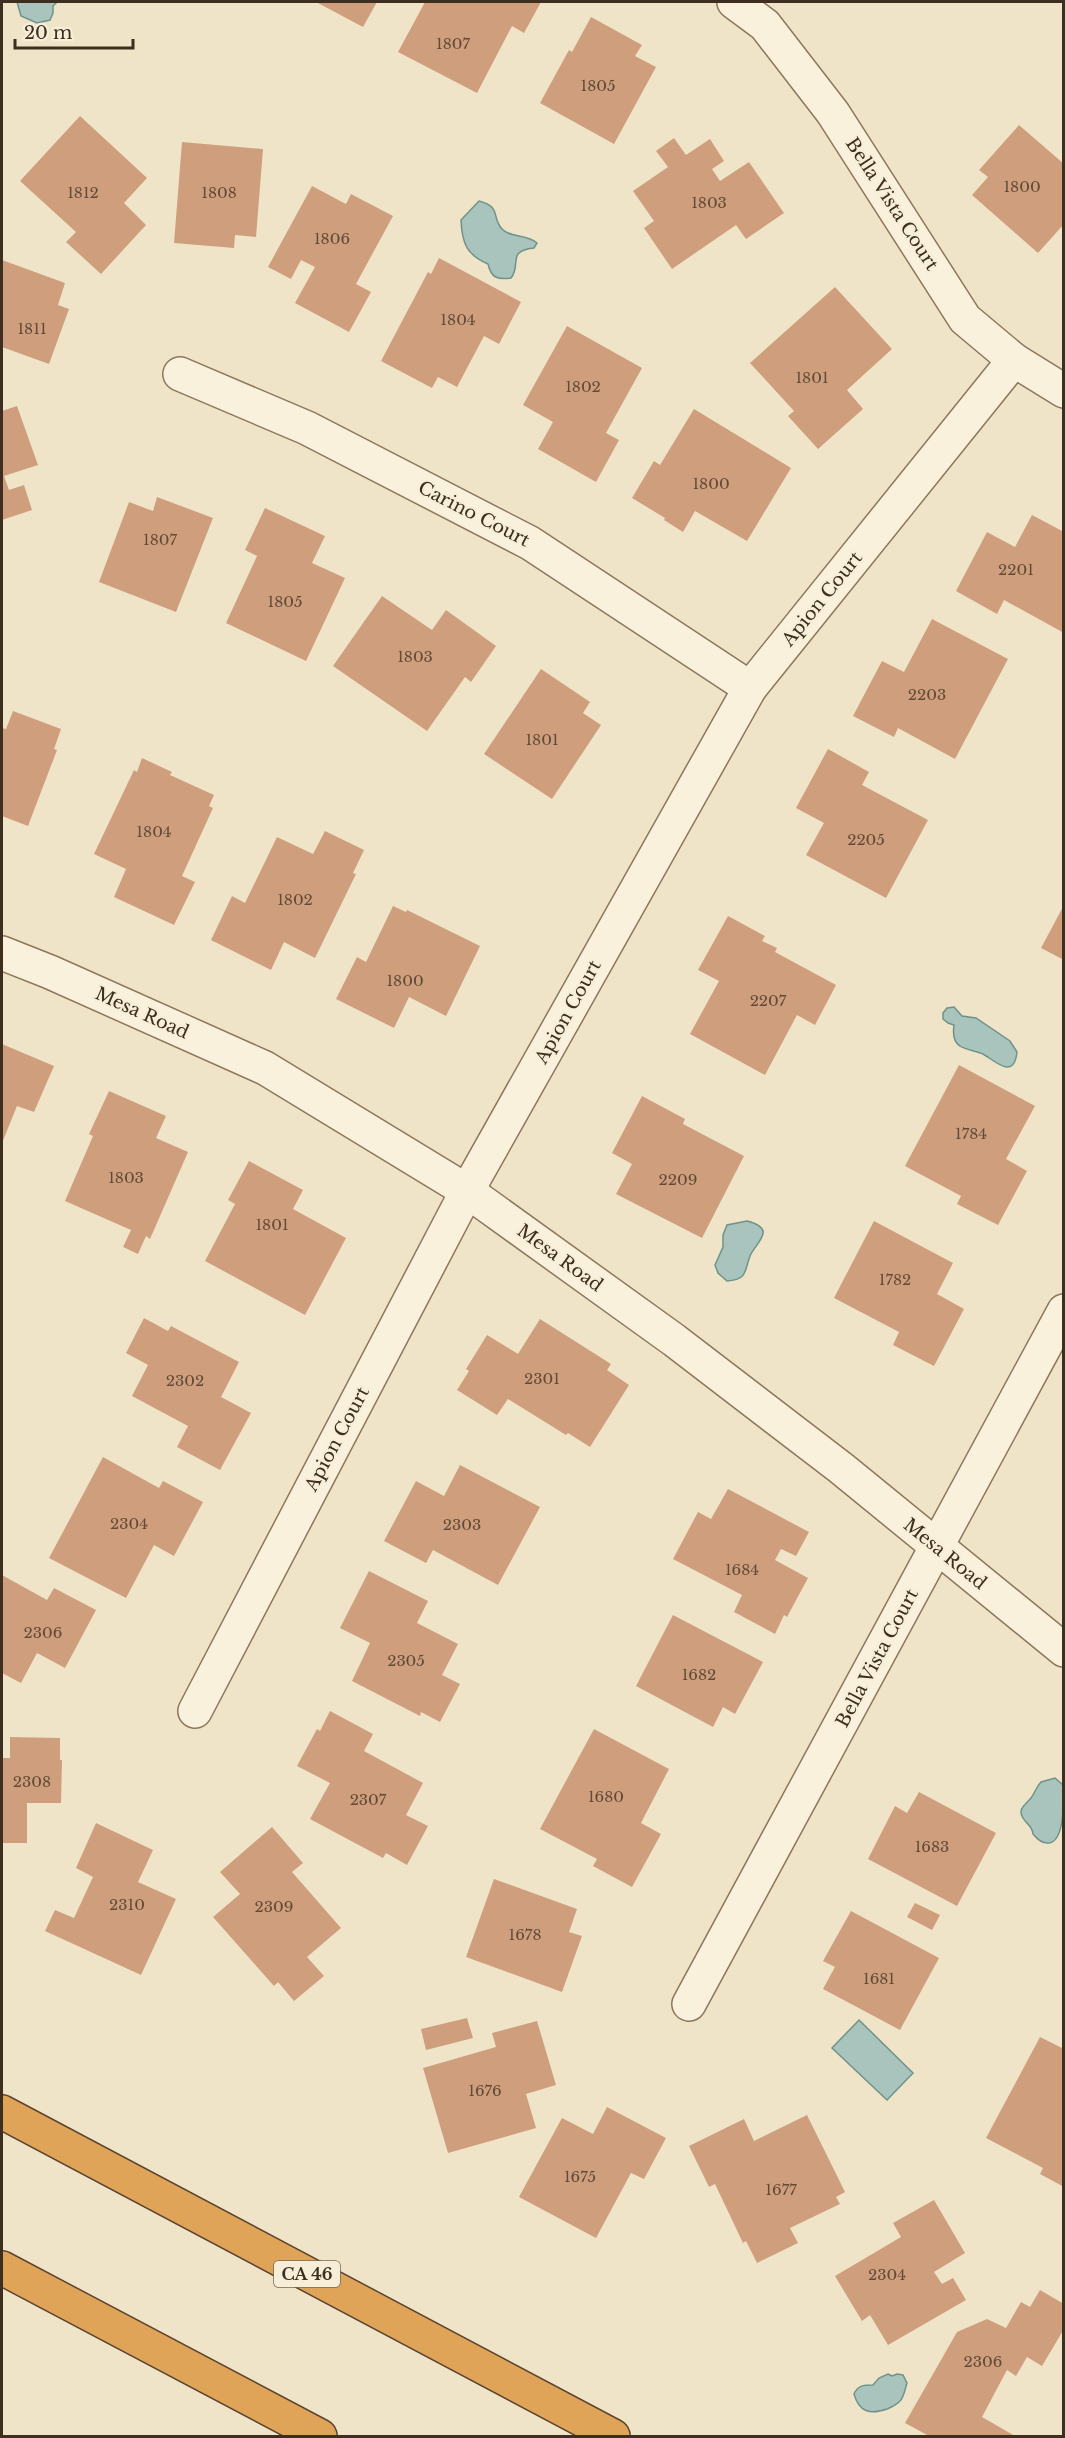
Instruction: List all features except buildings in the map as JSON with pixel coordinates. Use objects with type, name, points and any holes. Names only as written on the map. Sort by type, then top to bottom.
[{"type":"highway","name":"CA 46","points":[[2,2112],[613,2436]]},
{"type":"highway","points":[[2,2268],[320,2436]]},
{"type":"street","name":"Bella Vista Court","points":[[734,2],[765,25],[833,113],[965,319],[1014,360],[1064,391]]},
{"type":"street","name":"Apion Court","points":[[195,1711],[467,1191],[750,688],[1014,360]]},
{"type":"street","name":"Carino Court","points":[[180,374],[307,428],[530,543],[750,688]]},
{"type":"street","name":"Mesa Road","points":[[2,953],[50,972],[265,1068],[467,1191],[674,1340],[841,1468],[936,1548],[1064,1650]]},
{"type":"street","name":"Bella Vista Court","points":[[689,2004],[1064,1311]]},
{"type":"water","points":[[17,2],[57,2],[53,6],[50,20],[37,23],[21,16]]},
{"type":"water","points":[[479,201],[491,206],[499,225],[505,232],[528,238],[537,243],[534,248],[517,255],[511,278],[502,279],[493,275],[488,264],[475,257],[464,242],[461,220]]},
{"type":"water","points":[[954,1007],[962,1016],[976,1018],[1010,1041],[1017,1052],[1012,1065],[1008,1067],[998,1064],[983,1054],[965,1049],[956,1042],[954,1025],[943,1019],[943,1013],[947,1008]]},
{"type":"water","points":[[747,1221],[761,1228],[762,1236],[750,1256],[744,1274],[727,1281],[718,1273],[715,1265],[723,1247],[723,1235],[727,1225]]},
{"type":"water","points":[[1055,1778],[1063,1785],[1061,1827],[1054,1841],[1046,1843],[1033,1834],[1021,1812],[1041,1782]]},
{"type":"water","points":[[859,2020],[913,2073],[887,2100],[832,2048]]},
{"type":"water","points":[[888,2374],[903,2375],[907,2383],[901,2399],[894,2406],[881,2411],[870,2412],[862,2408],[854,2394],[857,2389],[873,2385],[879,2378]]}]
